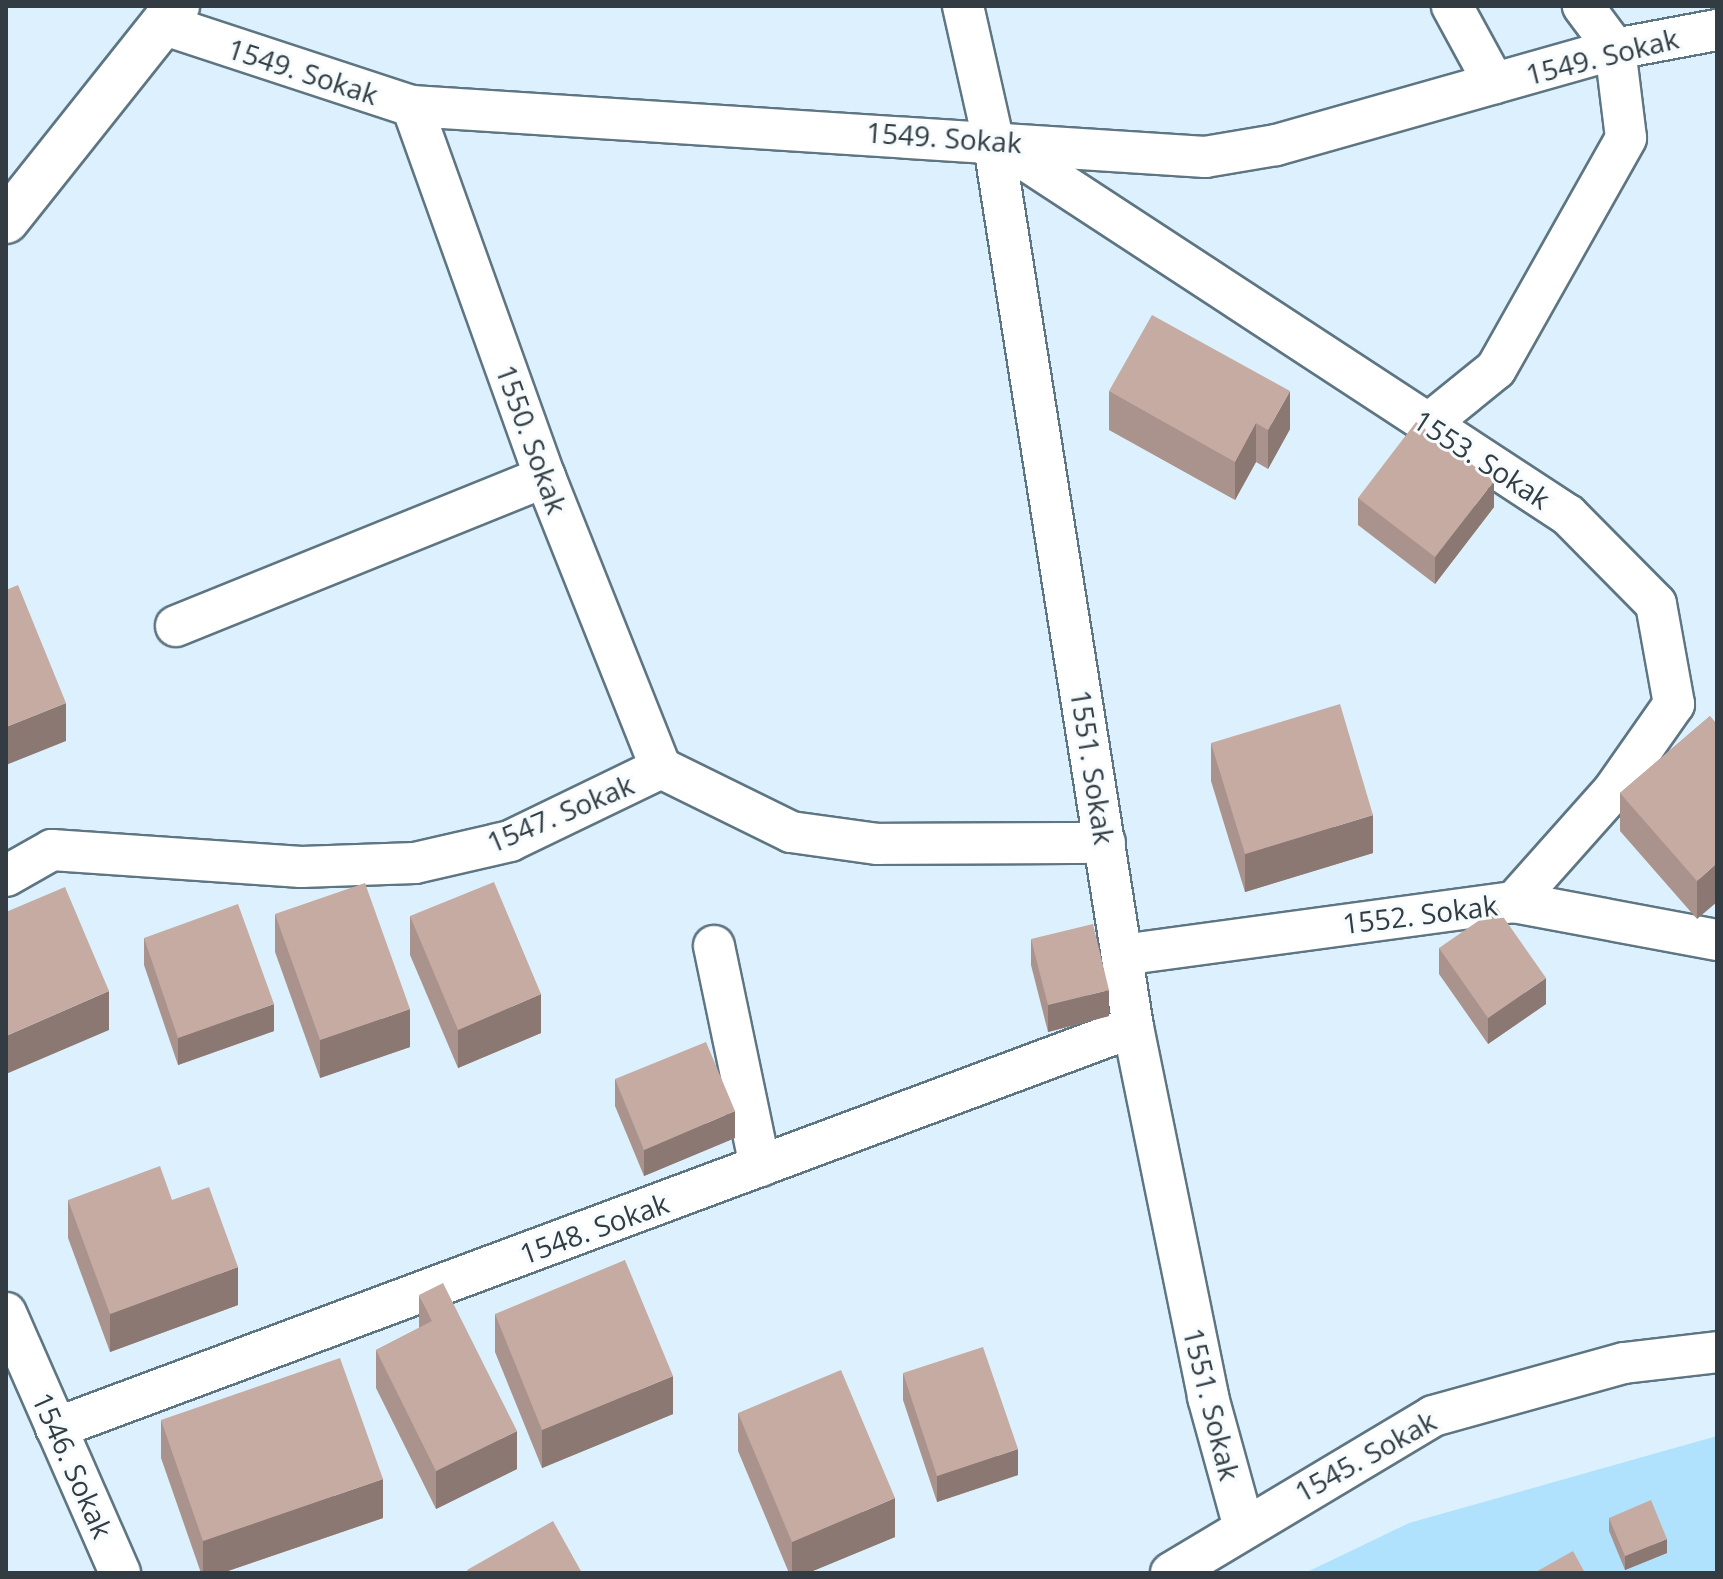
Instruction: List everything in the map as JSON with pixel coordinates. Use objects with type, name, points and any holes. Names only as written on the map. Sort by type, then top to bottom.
[{"type":"street","name":"1551. Sokak","points":[[963,6],[993,139],[1133,1027],[1208,1397],[1243,1524]]},
{"type":"street","points":[[1452,6],[1494,83]]},
{"type":"street","points":[[1428,424],[1496,369],[1626,138],[1615,49],[1583,6]]},
{"type":"street","name":"1549. Sokak","points":[[173,16],[412,106],[993,139],[1205,157],[1276,145],[1615,49],[1717,30]]},
{"type":"street","points":[[6,221],[173,16]]},
{"type":"street","name":"1550. Sokak","points":[[412,106],[545,477],[661,768]]},
{"type":"street","name":"1553. Sokak","points":[[993,139],[1568,515],[1656,604],[1674,704],[1613,791],[1514,902]]},
{"type":"street","points":[[176,626],[545,477]]},
{"type":"street","name":"1547. Sokak","points":[[6,876],[52,850],[301,867],[415,863],[510,841],[661,768],[791,832],[878,844],[1105,843]]},
{"type":"street","name":"1552. Sokak","points":[[1122,955],[1514,902],[1717,940]]},
{"type":"street","points":[[714,946],[760,1166]]},
{"type":"street","name":"1548. Sokak","points":[[56,1428],[1133,1027]]},
{"type":"street","name":"1546. Sokak","points":[[6,1313],[120,1573]]},
{"type":"street","name":"1545. Sokak","points":[[1171,1573],[1243,1524],[1433,1416],[1624,1363],[1717,1352]]},
{"type":"shaded area","points":[[1717,1436],[1717,1573],[1305,1573],[1409,1523]]},
{"type":"building","points":[[1152,315],[1290,391],[1268,430],[1256,423],[1235,462],[1109,391]]},
{"type":"building","points":[[1416,422],[1494,481],[1435,557],[1358,498]]},
{"type":"building","points":[[18,585],[66,703],[6,727],[6,590]]},
{"type":"building","points":[[1340,704],[1373,815],[1245,854],[1211,743]]},
{"type":"building","points":[[1710,716],[1717,724],[1717,863],[1697,881],[1620,793]]},
{"type":"building","points":[[494,882],[541,994],[458,1030],[410,916]]},
{"type":"building","points":[[365,883],[410,1009],[320,1040],[275,914]]},
{"type":"building","points":[[65,887],[109,991],[6,1036],[6,912]]},
{"type":"building","points":[[238,904],[274,1004],[178,1038],[144,938]]},
{"type":"building","points":[[1497,908],[1546,978],[1488,1018],[1439,948]]},
{"type":"building","points":[[1093,924],[1109,990],[1048,1005],[1031,939]]},
{"type":"building","points":[[706,1042],[735,1111],[644,1150],[615,1079]]},
{"type":"building","points":[[160,1166],[172,1200],[209,1187],[238,1267],[110,1314],[68,1200]]},
{"type":"building","points":[[625,1260],[673,1376],[542,1430],[495,1314]]},
{"type":"building","points":[[443,1283],[517,1431],[436,1471],[376,1350],[432,1321],[419,1295]]},
{"type":"building","points":[[983,1347],[1018,1449],[937,1476],[903,1373]]},
{"type":"building","points":[[340,1358],[383,1479],[203,1541],[161,1420]]},
{"type":"building","points":[[841,1370],[895,1498],[792,1542],[738,1413]]},
{"type":"building","points":[[1651,1500],[1667,1539],[1625,1556],[1609,1518]]},
{"type":"building","points":[[553,1521],[582,1573],[469,1573],[467,1570]]},
{"type":"building","points":[[1573,1551],[1585,1573],[1534,1573]]}]
